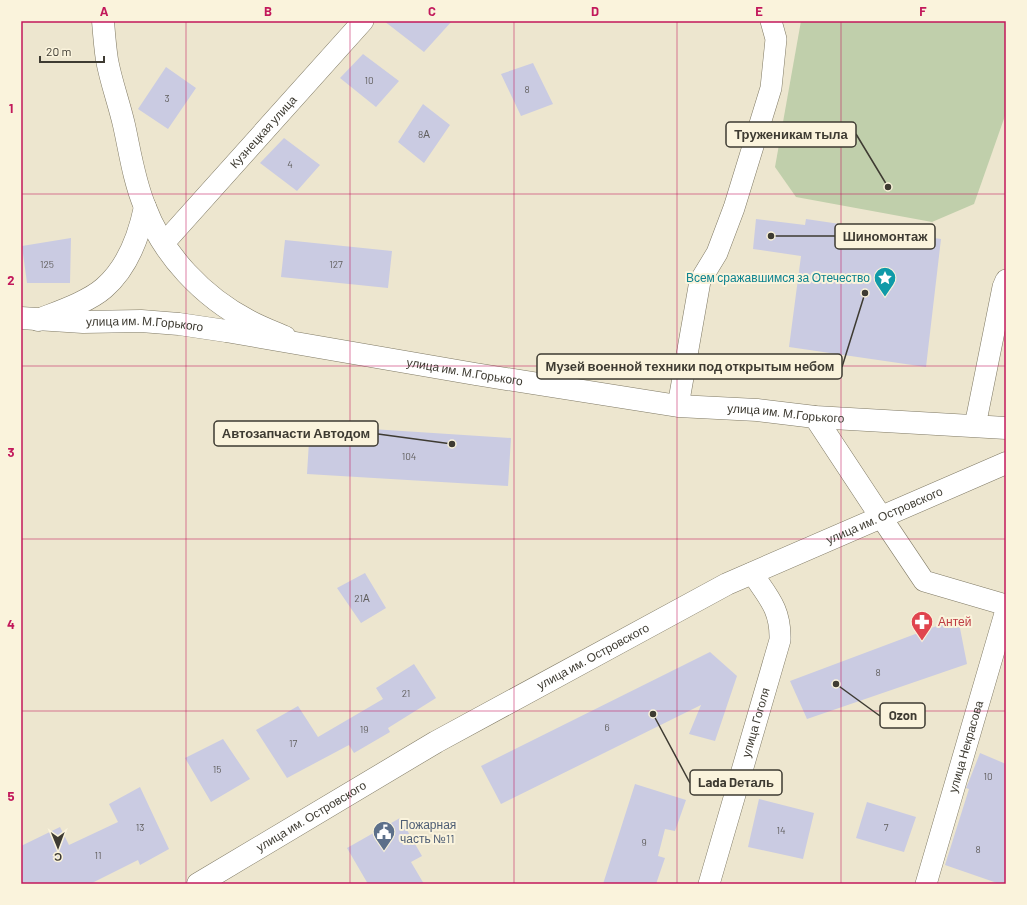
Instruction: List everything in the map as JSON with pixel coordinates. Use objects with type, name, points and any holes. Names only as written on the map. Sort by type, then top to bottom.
[{"type":"street","points":[[103,21],[107,60],[134,171],[145,207],[164,243],[182,267],[204,291],[229,310],[249,322],[299,343]]},
{"type":"street","name":"Кузнецкая улица","points":[[164,243],[363,21]]},
{"type":"street","points":[[678,406],[700,281],[716,253],[734,208],[771,88],[776,39],[771,21]]},
{"type":"street","points":[[29,319],[78,304],[104,289],[117,275],[131,251],[141,227],[145,207]]},
{"type":"street","points":[[975,426],[1003,287],[1006,280]]},
{"type":"street","name":"улица им. М.Горького","points":[[29,319],[83,322],[141,321],[179,324],[299,343],[475,374],[678,406],[757,410],[816,417],[1006,428]]},
{"type":"street","points":[[816,417],[924,581],[1006,605]]},
{"type":"street","name":"улица им. Островского","points":[[198,884],[436,742],[713,591],[1006,463]]},
{"type":"street","name":"улица Гоголя","points":[[709,884],[780,640],[780,628],[775,606],[752,573]]},
{"type":"street","name":"улица Некрасова","points":[[926,884],[1006,610]]},
{"type":"green space","points":[[801,21],[1006,21],[1006,113],[974,204],[932,222],[796,197],[775,167]]},
{"type":"building","points":[[384,21],[452,21],[424,52]]},
{"type":"building","points":[[363,54],[399,81],[376,107],[340,78]]},
{"type":"building","points":[[533,63],[553,104],[521,116],[501,74]]},
{"type":"building","points":[[166,67],[196,88],[168,129],[138,109]]},
{"type":"building","points":[[423,104],[450,125],[424,163],[398,142]]},
{"type":"building","points":[[284,138],[320,165],[297,191],[260,163]]},
{"type":"building","points":[[756,219],[805,225],[806,219],[941,239],[926,367],[789,347],[801,256],[753,249]]},
{"type":"building","points":[[71,238],[70,283],[27,283],[22,246]]},
{"type":"building","points":[[285,240],[392,251],[388,288],[281,277]]},
{"type":"building","points":[[310,425],[511,438],[508,486],[307,474]]},
{"type":"building","points":[[365,573],[386,608],[361,623],[337,588]]},
{"type":"building","points":[[958,618],[967,664],[807,719],[790,681]]},
{"type":"building","points":[[710,652],[737,676],[715,741],[689,734],[701,705],[501,804],[481,766]]},
{"type":"building","points":[[414,664],[436,698],[388,728],[390,732],[354,753],[349,745],[287,778],[256,730],[298,706],[318,737],[383,699],[376,688]]},
{"type":"building","points":[[223,739],[250,779],[211,802],[185,758]]},
{"type":"building","points":[[980,753],[1006,764],[1006,884],[1000,884],[945,865],[969,789],[966,788]]},
{"type":"building","points":[[635,784],[686,800],[675,831],[665,829],[658,856],[665,858],[656,884],[603,884]]},
{"type":"building","points":[[140,787],[169,849],[140,865],[138,860],[90,884],[21,884],[21,846],[60,827],[69,845],[118,822],[109,804]]},
{"type":"building","points":[[759,799],[814,813],[803,859],[748,847]]},
{"type":"building","points":[[867,802],[916,817],[904,852],[856,838]]},
{"type":"building","name":"Пожарная часть №11","points":[[400,818],[422,856],[411,862],[424,884],[368,884],[347,848]]},
{"type":"place","name":"Труженикам тыла","points":[[888,187]]},
{"type":"place","name":"Шиномонтаж","points":[[771,236]]},
{"type":"place","name":"Музей военной техники под открытым небом","points":[[865,293]]},
{"type":"place","name":"Всем сражавшимся за Отечество","points":[[885,298]]},
{"type":"place","name":"Автозапчасти Автодом","points":[[452,444]]},
{"type":"place","name":"Антей","points":[[922,642]]},
{"type":"place","name":"Ozon","points":[[836,684]]},
{"type":"place","name":"Lada Dеталь","points":[[653,714]]},
{"type":"place","name":"Пожарная часть №11","points":[[384,852]]}]
